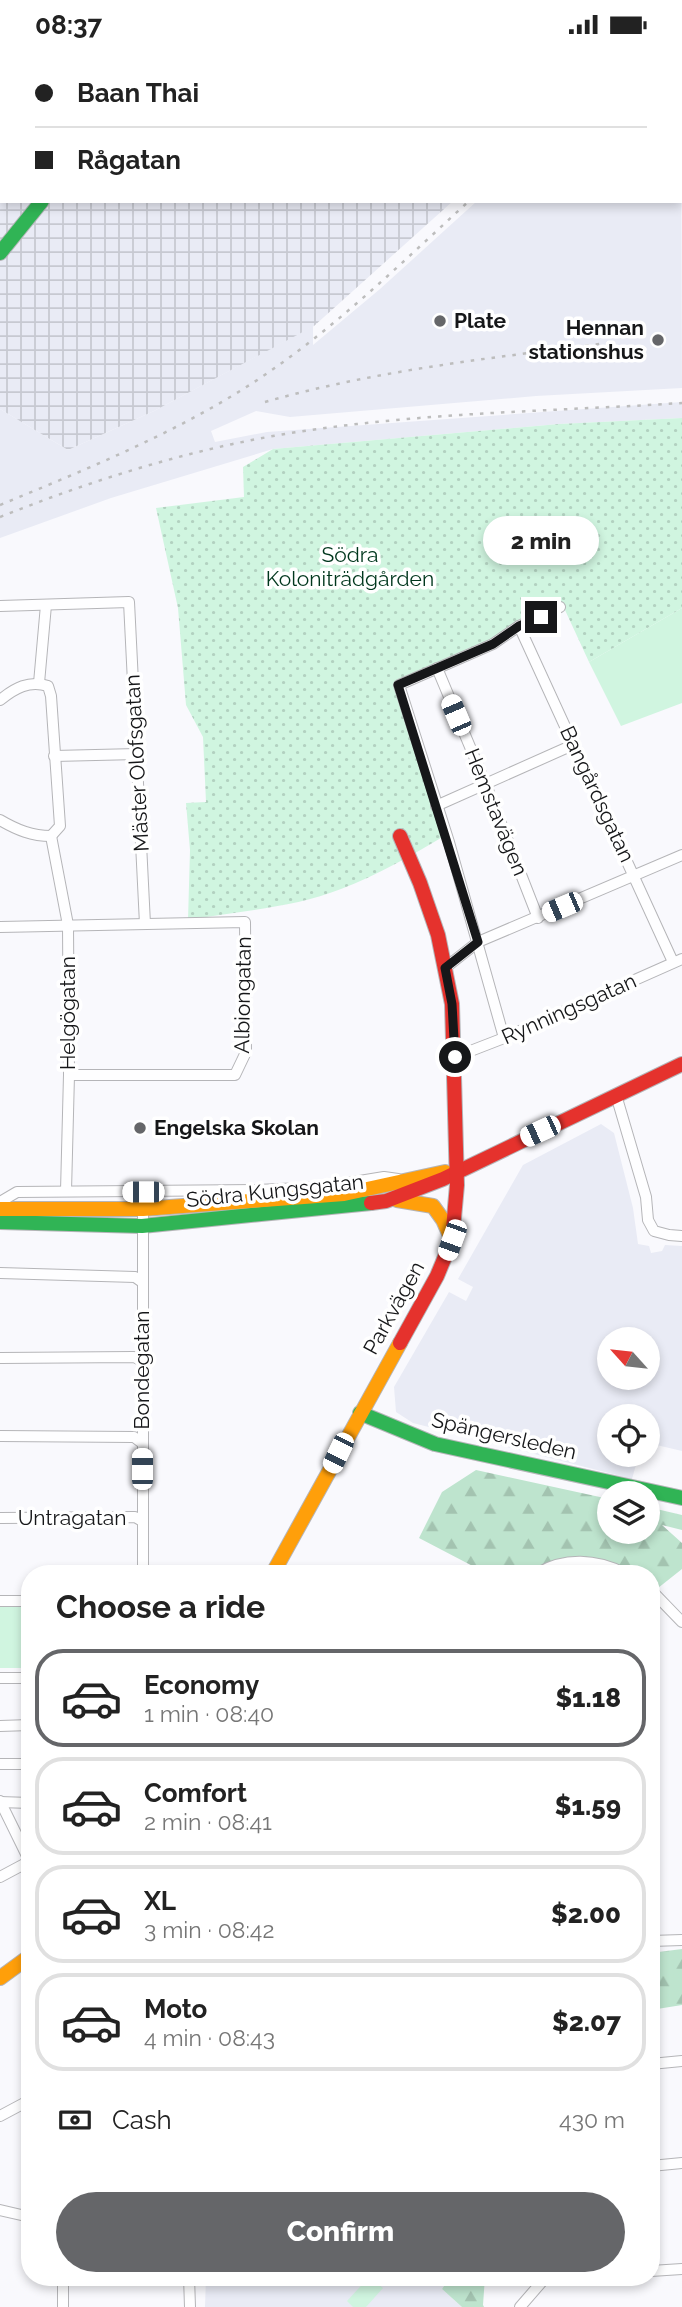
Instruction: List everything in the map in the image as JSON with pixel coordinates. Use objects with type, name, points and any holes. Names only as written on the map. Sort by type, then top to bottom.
[{"type":"main road","points":[[0,253],[40,203]]},
{"type":"main road","name":"Parkvägen","points":[[277,1565],[437,1276],[452,1240],[457,1172],[452,1004],[427,904],[400,836]]},
{"type":"main road","points":[[457,1172],[682,1064]]},
{"type":"main road","name":"Södra Kungsgatan","points":[[0,1209],[143,1209],[344,1194],[441,1171],[457,1172]]},
{"type":"main road","name":"Södra Kungsgatan","points":[[0,1221],[142,1226],[392,1199],[457,1172]]},
{"type":"main road","points":[[392,1199],[433,1206],[452,1240]]},
{"type":"main road","name":"Spängersleden","points":[[360,1413],[435,1444],[682,1498]]},
{"type":"main road","points":[[0,1977],[21,1962]]},
{"type":"street","name":"Mäster Olofsgatan","points":[[46,604],[129,602],[145,924]]},
{"type":"street","points":[[0,606],[46,604],[39,683]]},
{"type":"street","points":[[504,1038],[478,942],[398,685],[493,644],[519,626],[560,607]]},
{"type":"street","name":"Bangårdsgatan","points":[[519,626],[634,875],[678,961]]},
{"type":"street","name":"Hemstavägen","points":[[437,668],[538,918]]},
{"type":"street","points":[[0,700],[24,685],[39,683],[48,686],[51,696],[60,826],[51,836],[39,836],[16,830],[0,820]]},
{"type":"street","points":[[436,806],[575,744]]},
{"type":"street","points":[[54,756],[137,754]]},
{"type":"street","name":"Helgögatan","points":[[51,836],[68,926],[69,1075],[66,1191]]},
{"type":"street","points":[[445,968],[478,942],[682,855]]},
{"type":"street","name":"Albiongatan","points":[[69,1075],[225,1076],[235,1075],[240,1068],[246,1052],[245,922],[145,924]]},
{"type":"street","points":[[0,927],[145,924]]},
{"type":"street","name":"Rynningsgatan","points":[[455,1057],[678,961]]},
{"type":"street","points":[[616,1095],[646,1197],[648,1220],[654,1231],[682,1235]]},
{"type":"street","name":"Södra Kungsgatan","points":[[0,1202],[18,1192],[257,1190],[323,1187],[384,1177],[407,1181]]},
{"type":"street","name":"Bondegatan","points":[[143,1209],[143,1565]]},
{"type":"street","points":[[0,1273],[135,1277],[142,1282]]},
{"type":"street","points":[[0,1358],[134,1357],[142,1361]]},
{"type":"street","points":[[0,1436],[134,1437],[142,1443]]},
{"type":"street","name":"Untragatan","points":[[0,1518],[135,1517],[142,1521]]},
{"type":"street","points":[[554,1565],[572,1561],[598,1565]]},
{"type":"street","points":[[660,1599],[682,1622]]},
{"type":"street","points":[[0,1601],[21,1601]]},
{"type":"street","points":[[0,1678],[21,1678]]},
{"type":"street","points":[[0,1726],[21,1725]]},
{"type":"street","points":[[0,1764],[21,1764]]},
{"type":"street","points":[[0,1801],[21,1802]]},
{"type":"street","points":[[0,1801],[21,1843]]},
{"type":"street","points":[[0,1877],[21,1866]]},
{"type":"street","points":[[660,1941],[682,1940]]},
{"type":"street","points":[[660,2063],[682,2061]]},
{"type":"street","points":[[0,2116],[21,2105]]},
{"type":"street","points":[[660,2165],[682,2163]]},
{"type":"street","points":[[0,2210],[21,2215]]},
{"type":"street","points":[[660,2270],[682,2269]]},
{"type":"street","points":[[63,2286],[63,2307]]},
{"type":"street","points":[[189,2286],[190,2307]]},
{"type":"street","points":[[520,2307],[538,2286]]},
{"type":"shaded area","points":[[0,203],[451,203],[314,326],[154,411],[68,450],[0,409]]},
{"type":"shaded area","points":[[475,203],[681,203],[682,388],[536,396],[290,417],[256,411],[211,431],[215,442],[267,432],[682,402],[682,418],[559,424],[273,449],[111,498],[0,538],[0,409],[68,450],[154,411],[313,326],[313,345],[380,289]]},
{"type":"shaded area","points":[[601,1124],[614,1133],[633,1208],[638,1244],[649,1246],[651,1253],[662,1251],[665,1245],[682,1246],[682,1451],[660,1446],[660,1404],[597,1404],[597,1467],[635,1467],[632,1479],[413,1423],[396,1412],[394,1387],[449,1292],[466,1301],[473,1287],[458,1279],[523,1165]]},
{"type":"shaded area","points":[[206,2286],[444,2286],[442,2289],[462,2307],[205,2307]]},
{"type":"green space","name":"Södra Koloniträdgården","points":[[682,418],[682,608],[589,662],[565,610],[398,683],[446,835],[382,871],[323,895],[285,905],[188,920],[190,850],[186,803],[206,802],[203,737],[186,705],[178,608],[156,508],[244,497],[243,467],[273,449],[559,424]]},
{"type":"green space","points":[[682,608],[682,703],[621,726],[589,662]]},
{"type":"green space","points":[[476,1470],[597,1496],[597,1544],[660,1544],[660,1510],[682,1515],[682,1530],[662,1525],[682,1543],[682,1569],[660,1586],[660,1565],[595,1565],[584,1562],[571,1565],[471,1565],[419,1538],[442,1492]]},
{"type":"green space","points":[[21,1604],[21,1668],[0,1668],[0,1605]]},
{"type":"green space","points":[[682,1949],[682,2005],[660,2009],[660,1952]]},
{"type":"green space","points":[[361,2286],[383,2288],[366,2307],[353,2307],[347,2301]]},
{"type":"green space","points":[[444,2286],[484,2286],[484,2307],[462,2307],[442,2289]]},
{"type":"railway","points":[[0,505],[152,439],[211,408],[271,371],[330,326],[467,203]]},
{"type":"railway","points":[[265,402],[392,373],[607,343]]},
{"type":"railway","points":[[0,517],[153,464],[271,436],[404,419],[682,403]]},
{"type":"traffic: fast","points":[[0,253],[40,203]]},
{"type":"traffic: fast","points":[[0,1222],[142,1226],[371,1203]]},
{"type":"traffic: fast","points":[[360,1413],[435,1444],[682,1498]]},
{"type":"traffic: slow","points":[[0,1209],[143,1209],[344,1194],[445,1172]]},
{"type":"traffic: slow","points":[[397,1200],[433,1206],[451,1238]]},
{"type":"traffic: slow","points":[[277,1565],[400,1343]]},
{"type":"traffic: slow","points":[[0,1978],[21,1963]]},
{"type":"traffic: jam","points":[[400,836],[438,935],[452,1004],[457,1185],[452,1240],[437,1276],[400,1343]]},
{"type":"traffic: jam","points":[[371,1203],[386,1201],[443,1179],[682,1064]]},
{"type":"place","name":"Plate","points":[[440,321]]},
{"type":"place","name":"Hennan stationshus","points":[[658,340]]},
{"type":"place","name":"Engelska Skolan","points":[[140,1128]]},
{"type":"route","points":[[455,1057],[452,1004],[445,968],[478,942],[428,773],[398,685],[493,644],[519,626],[541,617]]}]
